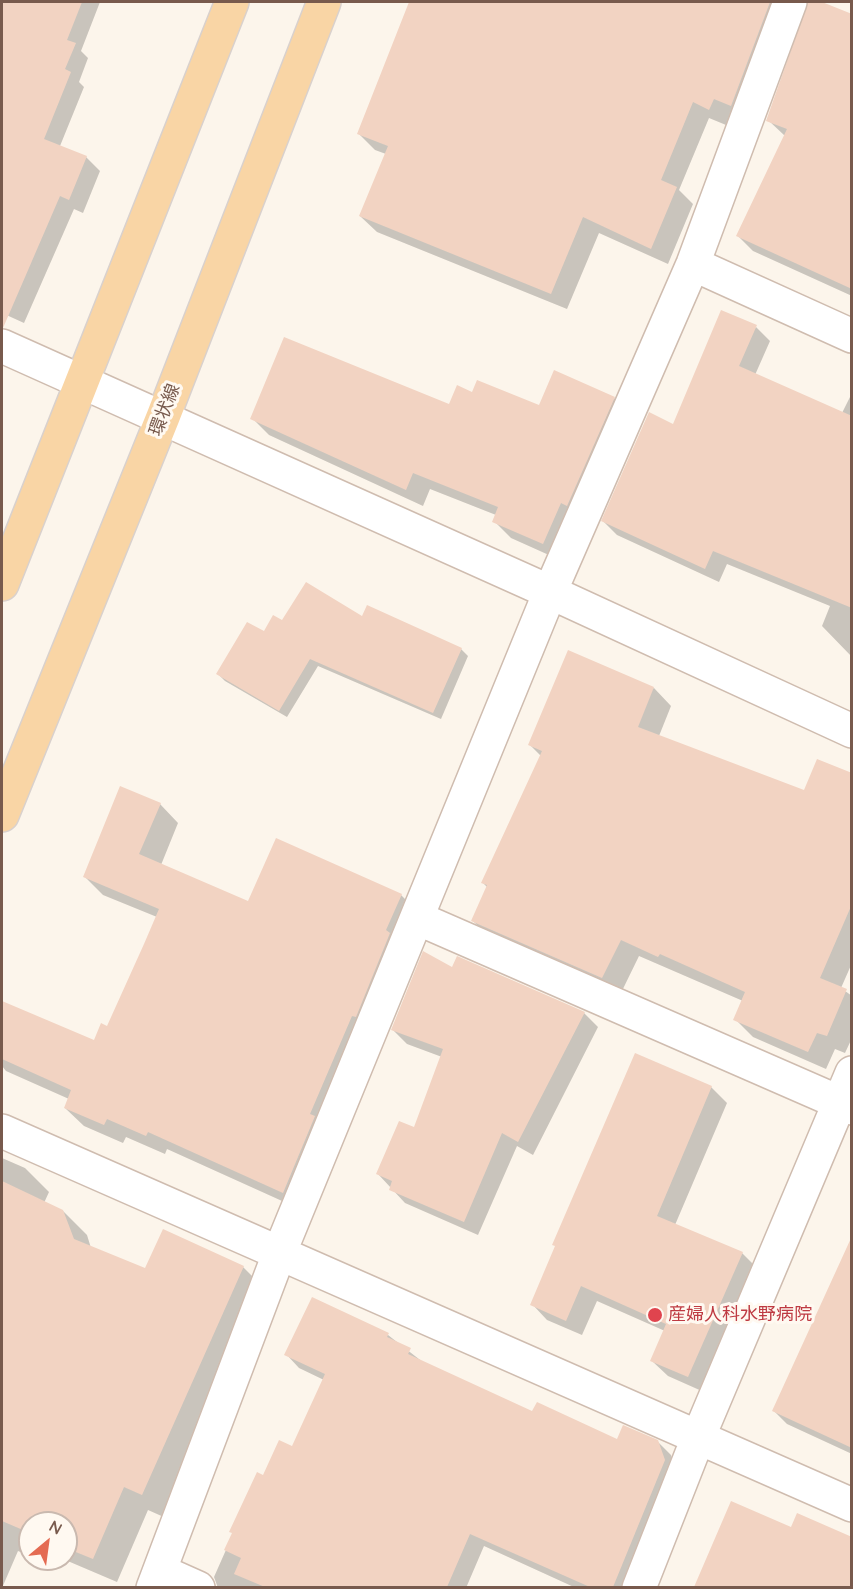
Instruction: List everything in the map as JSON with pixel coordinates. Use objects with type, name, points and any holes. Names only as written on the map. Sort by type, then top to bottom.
[{"type":"main road","points":[[2,584],[232,2]]},
{"type":"main road","name":"環状線","points":[[2,815],[163,417],[324,2]]},
{"type":"street","points":[[198,1587],[157,1579],[279,1254],[550,592],[693,264],[790,2]]},
{"type":"street","points":[[693,264],[852,336]]},
{"type":"street","points":[[2,346],[550,592],[852,731]]},
{"type":"street","points":[[417,918],[846,1106]]},
{"type":"street","points":[[639,1587],[698,1438],[846,1106],[852,1073]]},
{"type":"street","points":[[2,1131],[852,1505]]},
{"type":"building","points":[[2,2],[82,2],[67,40],[76,43],[65,69],[71,72],[44,139],[87,156],[69,200],[60,196],[3,328]]},
{"type":"building","points":[[409,2],[770,2],[731,106],[714,99],[709,110],[693,102],[661,180],[677,187],[651,249],[583,217],[551,294],[359,216],[388,146],[357,134]]},
{"type":"building","points":[[808,2],[822,2],[852,14],[852,289],[736,236],[787,129],[766,121]]},
{"type":"building","points":[[721,310],[757,325],[739,366],[852,416],[852,608],[713,551],[705,569],[601,521],[649,412],[673,424]]},
{"type":"building","points":[[284,337],[449,404],[457,385],[472,392],[477,380],[539,405],[554,370],[615,397],[567,506],[561,503],[543,544],[492,522],[498,507],[413,473],[406,490],[250,419]]},
{"type":"building","points":[[306,582],[362,616],[367,605],[462,648],[433,713],[310,659],[279,711],[216,674],[247,622],[264,631],[273,615],[282,620]]},
{"type":"building","points":[[568,650],[654,687],[638,727],[804,790],[817,759],[852,773],[852,904],[820,978],[847,989],[827,1036],[817,1033],[808,1052],[733,1020],[745,992],[660,954],[658,957],[621,940],[602,978],[471,921],[487,885],[481,883],[542,751],[528,745]]},
{"type":"building","points":[[120,786],[161,803],[139,854],[248,901],[276,838],[402,894],[386,930],[390,933],[356,1017],[352,1016],[310,1114],[315,1116],[283,1193],[148,1132],[146,1136],[107,1119],[104,1125],[64,1108],[71,1090],[2,1059],[2,1001],[94,1040],[101,1023],[107,1026],[144,944],[159,909],[83,877]]},
{"type":"building","points":[[423,951],[452,967],[457,956],[585,1012],[518,1142],[502,1133],[464,1222],[389,1190],[392,1181],[376,1174],[399,1121],[414,1127],[443,1049],[391,1030]]},
{"type":"building","points":[[635,1053],[712,1086],[657,1216],[743,1252],[688,1377],[650,1361],[666,1324],[581,1286],[566,1321],[530,1305],[555,1246],[552,1245]]},
{"type":"building","points":[[2,1181],[63,1210],[74,1239],[145,1268],[163,1229],[244,1266],[142,1495],[124,1487],[93,1559],[78,1553],[78,1511],[18,1511],[18,1528],[2,1521]]},
{"type":"building","points":[[852,1236],[852,1448],[772,1411]]},
{"type":"building","points":[[312,1297],[389,1333],[387,1337],[411,1348],[408,1354],[532,1411],[537,1402],[617,1439],[623,1425],[658,1440],[665,1460],[613,1587],[590,1587],[470,1534],[447,1587],[265,1587],[234,1574],[241,1558],[224,1550],[232,1533],[229,1532],[257,1472],[263,1475],[279,1440],[292,1446],[325,1374],[284,1355]]},
{"type":"building","points":[[731,1501],[791,1527],[797,1513],[852,1537],[852,1587],[694,1587]]},
{"type":"place","name":"産婦人科水野病院","points":[[655,1315]]}]
